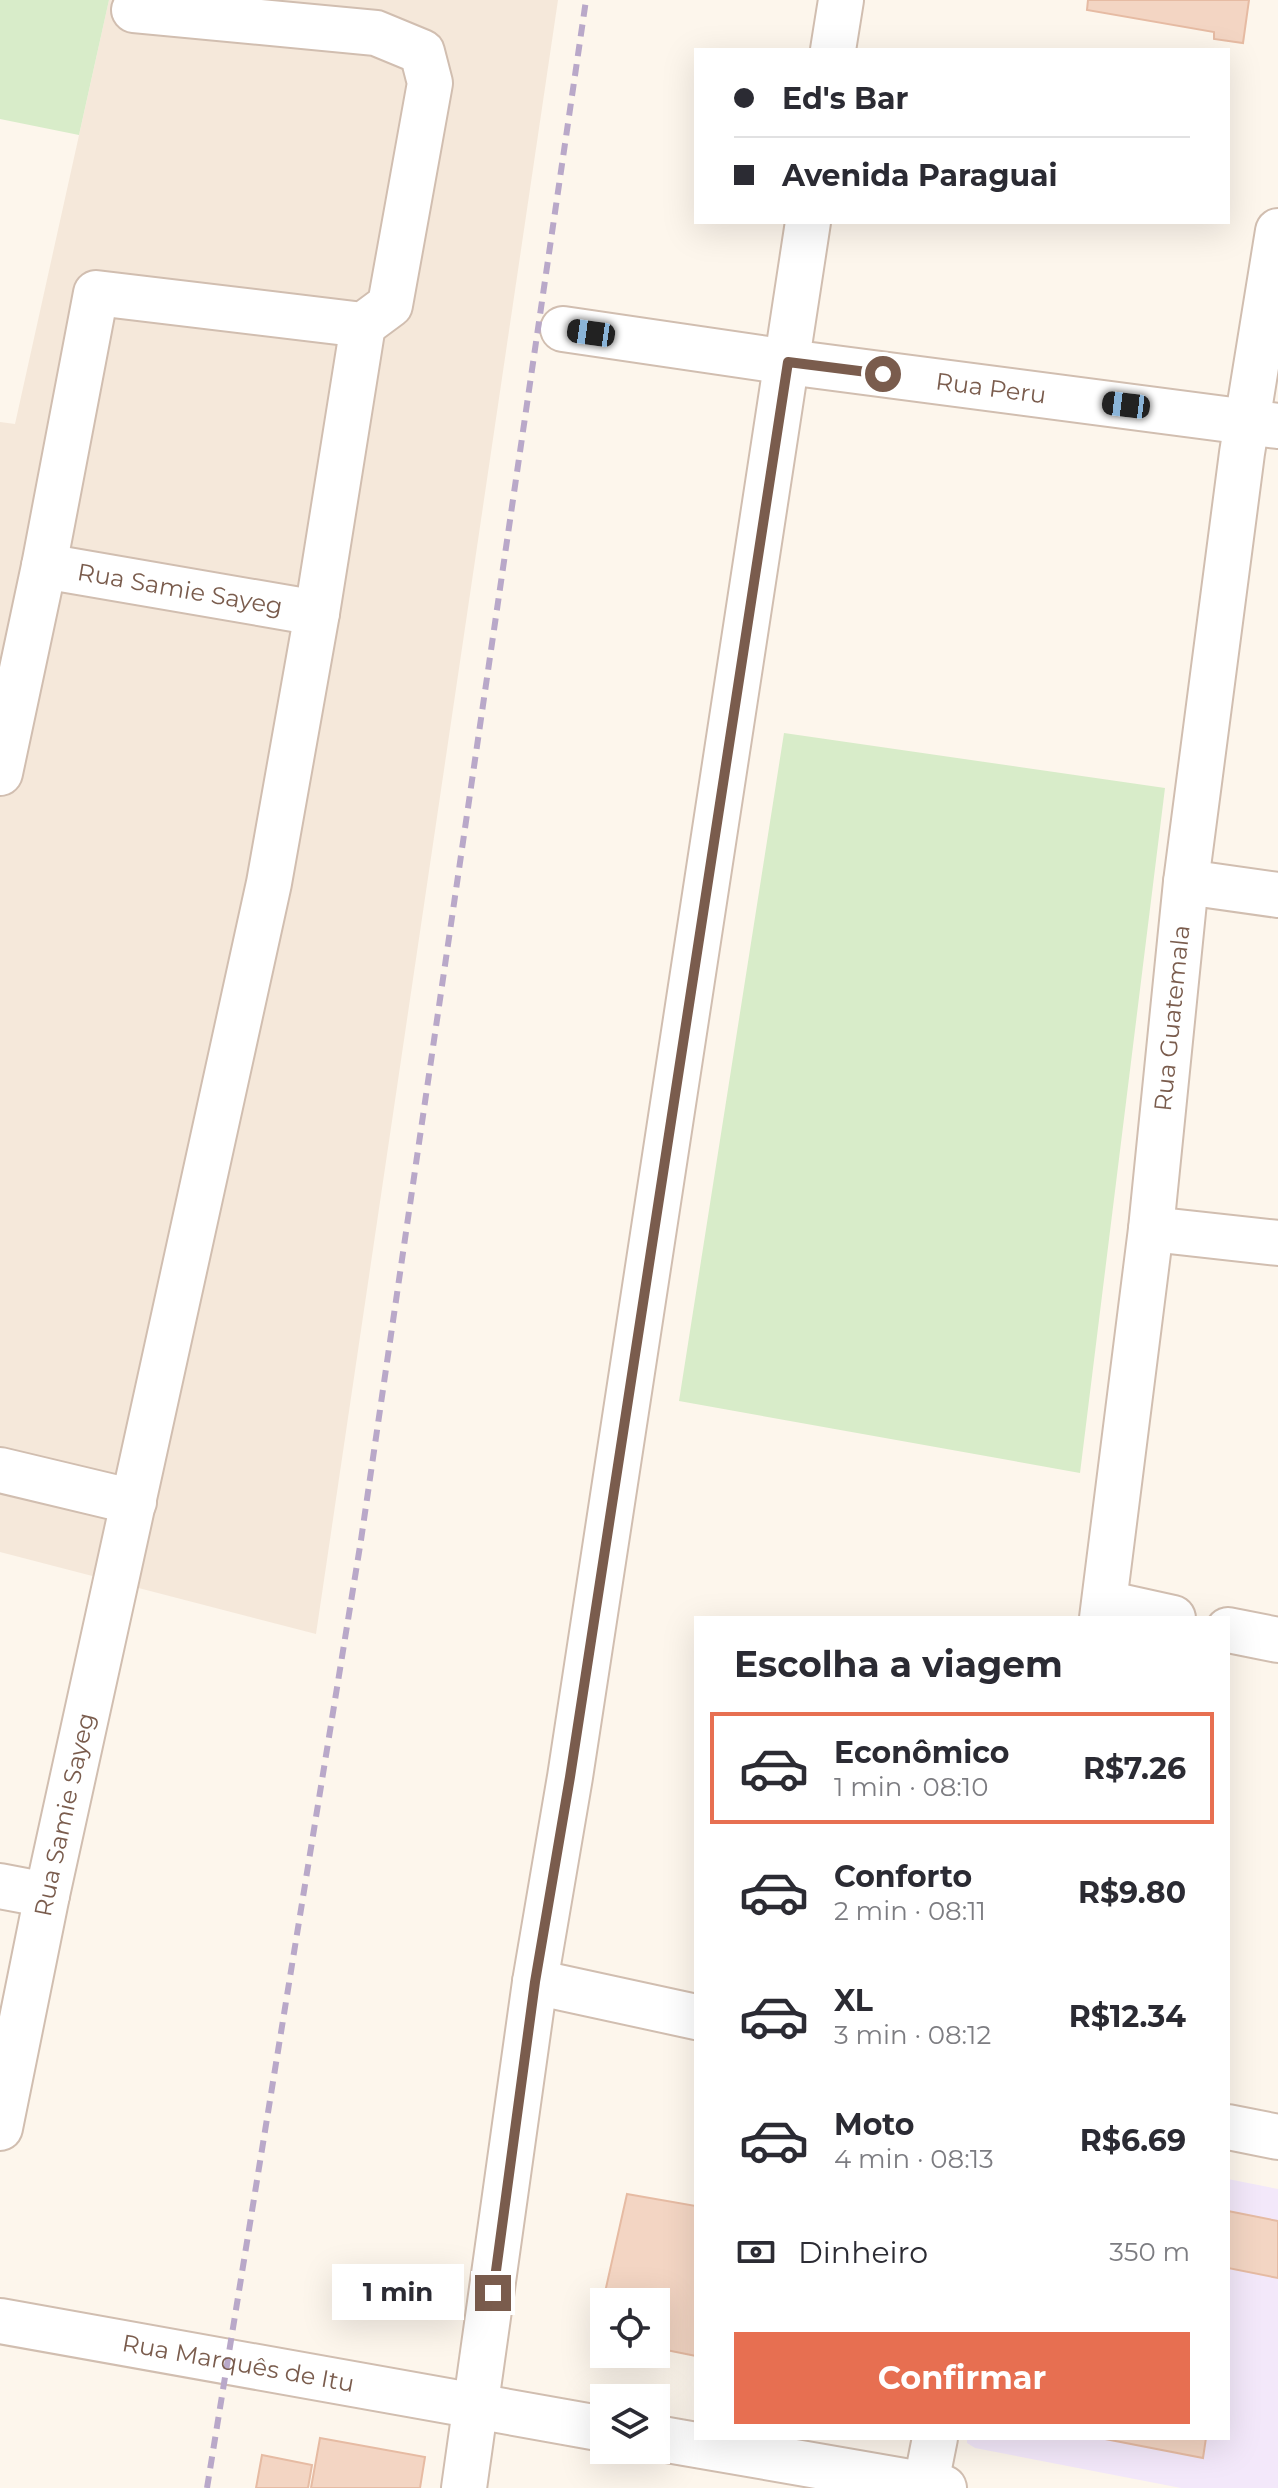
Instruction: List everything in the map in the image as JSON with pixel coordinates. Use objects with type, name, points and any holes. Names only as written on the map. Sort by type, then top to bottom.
[{"type":"street","points":[[833,48],[841,0]]},
{"type":"street","points":[[0,773],[44,566],[96,293],[363,325],[390,305],[430,83],[422,52],[376,33],[134,10]]},
{"type":"street","points":[[464,2488],[535,1982],[570,1777],[808,224]]},
{"type":"street","name":"Rua Guatemala","points":[[1104,1611],[1151,1229],[1186,882],[1263,423],[1278,231]]},
{"type":"street","name":"Rua Samie Sayeg","points":[[0,2128],[47,1895],[269,883],[317,613],[363,325]]},
{"type":"street","name":"Rua Peru","points":[[563,329],[788,362],[1263,423]]},
{"type":"street","name":"Rua Samie Sayeg","points":[[44,566],[317,613]]},
{"type":"street","points":[[1186,882],[1278,895]]},
{"type":"street","points":[[1151,1229],[1278,1243]]},
{"type":"street","points":[[0,1470],[134,1502]]},
{"type":"street","points":[[1104,1611],[1153,1616]]},
{"type":"street","points":[[1230,1630],[1278,1640]]},
{"type":"street","points":[[0,1886],[47,1895]]},
{"type":"street","points":[[535,1982],[694,2017]]},
{"type":"street","points":[[1230,2127],[1278,2137]]},
{"type":"street","name":"Rua Marquês de Itu","points":[[0,2321],[590,2427]]},
{"type":"street","points":[[670,2440],[931,2487],[935,2440]]},
{"type":"shaded area","points":[[109,0],[558,0],[316,1634],[0,1552],[0,422],[15,424]]},
{"type":"shaded area","points":[[1230,2179],[1278,2189],[1278,2488],[1181,2488],[975,2448],[967,2440],[1230,2440]]},
{"type":"green space","points":[[0,0],[109,0],[79,135],[0,119]]},
{"type":"green space","points":[[784,733],[1165,788],[1080,1473],[679,1401]]},
{"type":"building","points":[[1088,0],[1249,0],[1243,43],[1214,39],[1214,32],[1087,10]]},
{"type":"building","points":[[627,2194],[694,2206],[694,2356],[670,2351],[670,2288],[606,2288]]},
{"type":"building","points":[[1230,2211],[1278,2221],[1278,2278],[1230,2268]]},
{"type":"building","points":[[320,2438],[425,2457],[420,2488],[311,2488]]},
{"type":"building","points":[[1110,2440],[1206,2440],[1203,2458]]},
{"type":"building","points":[[262,2455],[312,2465],[308,2488],[256,2488]]},
{"type":"railway","points":[[207,2488],[361,1540],[586,0]]},
{"type":"route","points":[[493,2293],[535,1982],[570,1777],[788,362],[883,374]]}]
